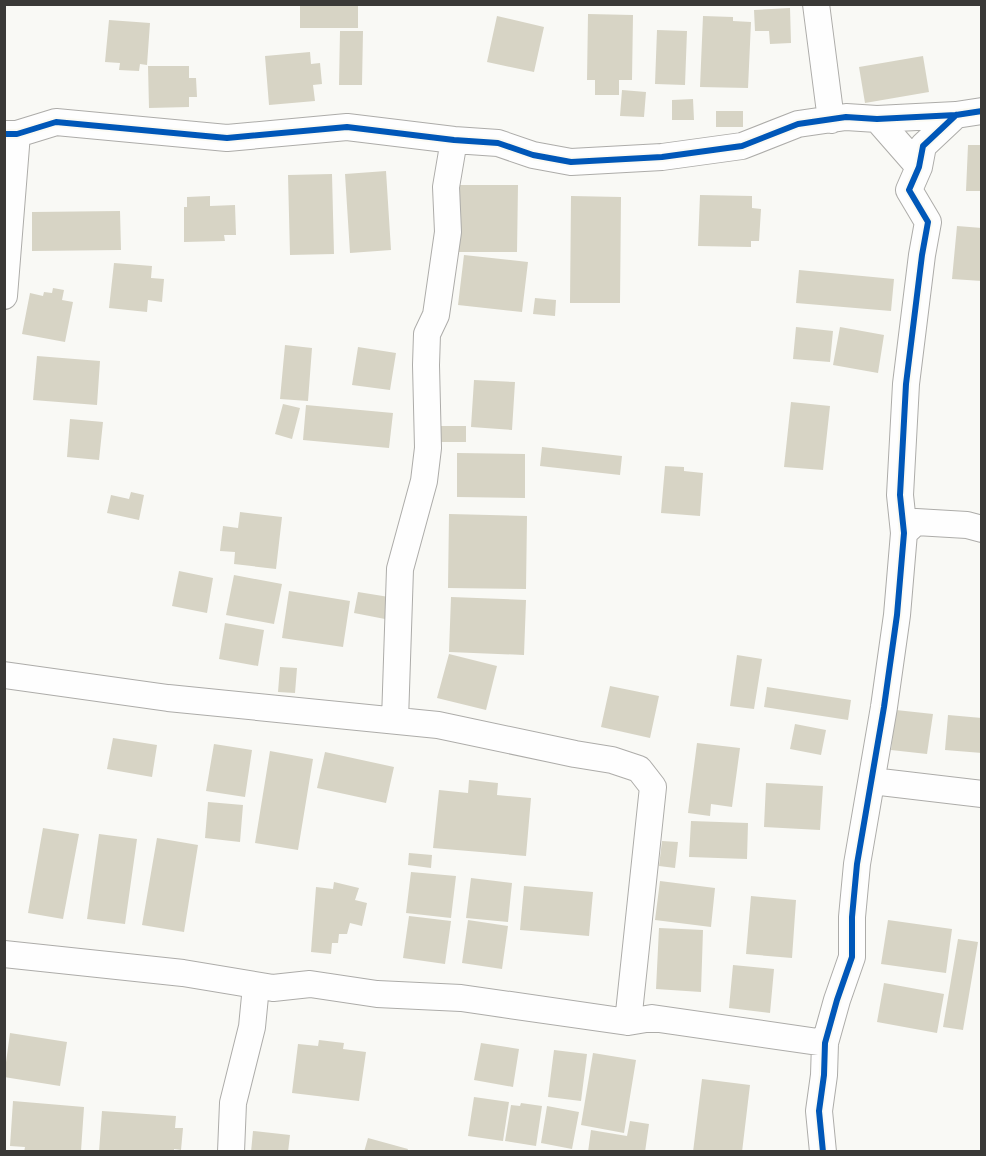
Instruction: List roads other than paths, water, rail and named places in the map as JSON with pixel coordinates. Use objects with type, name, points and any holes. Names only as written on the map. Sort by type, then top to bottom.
[{"type":"street","points":[[816,4],[831,120]]},
{"type":"street","points":[[4,296],[11,134],[56,122],[227,138],[347,127],[498,143],[533,155],[571,162],[662,157],[742,146],[798,124],[846,117],[877,119],[981,111]]},
{"type":"street","points":[[824,1152],[819,1111],[824,1075],[825,1043],[852,957],[852,917],[857,864],[897,615],[904,532],[900,495],[906,384],[928,222],[909,190],[919,167],[923,146],[956,114]]},
{"type":"street","points":[[877,119],[919,167]]},
{"type":"street","points":[[395,720],[400,568],[424,481],[428,448],[427,334],[436,315],[448,231],[446,187],[454,140]]},
{"type":"street","points":[[904,532],[916,522],[967,525],[981,530]]},
{"type":"street","points":[[4,675],[168,698],[438,725],[612,760],[639,769],[653,787],[628,1022]]},
{"type":"street","points":[[872,781],[981,794]]},
{"type":"street","points":[[7,960],[183,973],[273,988],[310,984],[377,994],[461,998],[628,1022],[652,1018],[825,1043]]},
{"type":"street","points":[[231,1152],[233,1103],[252,1027],[256,986]]}]
